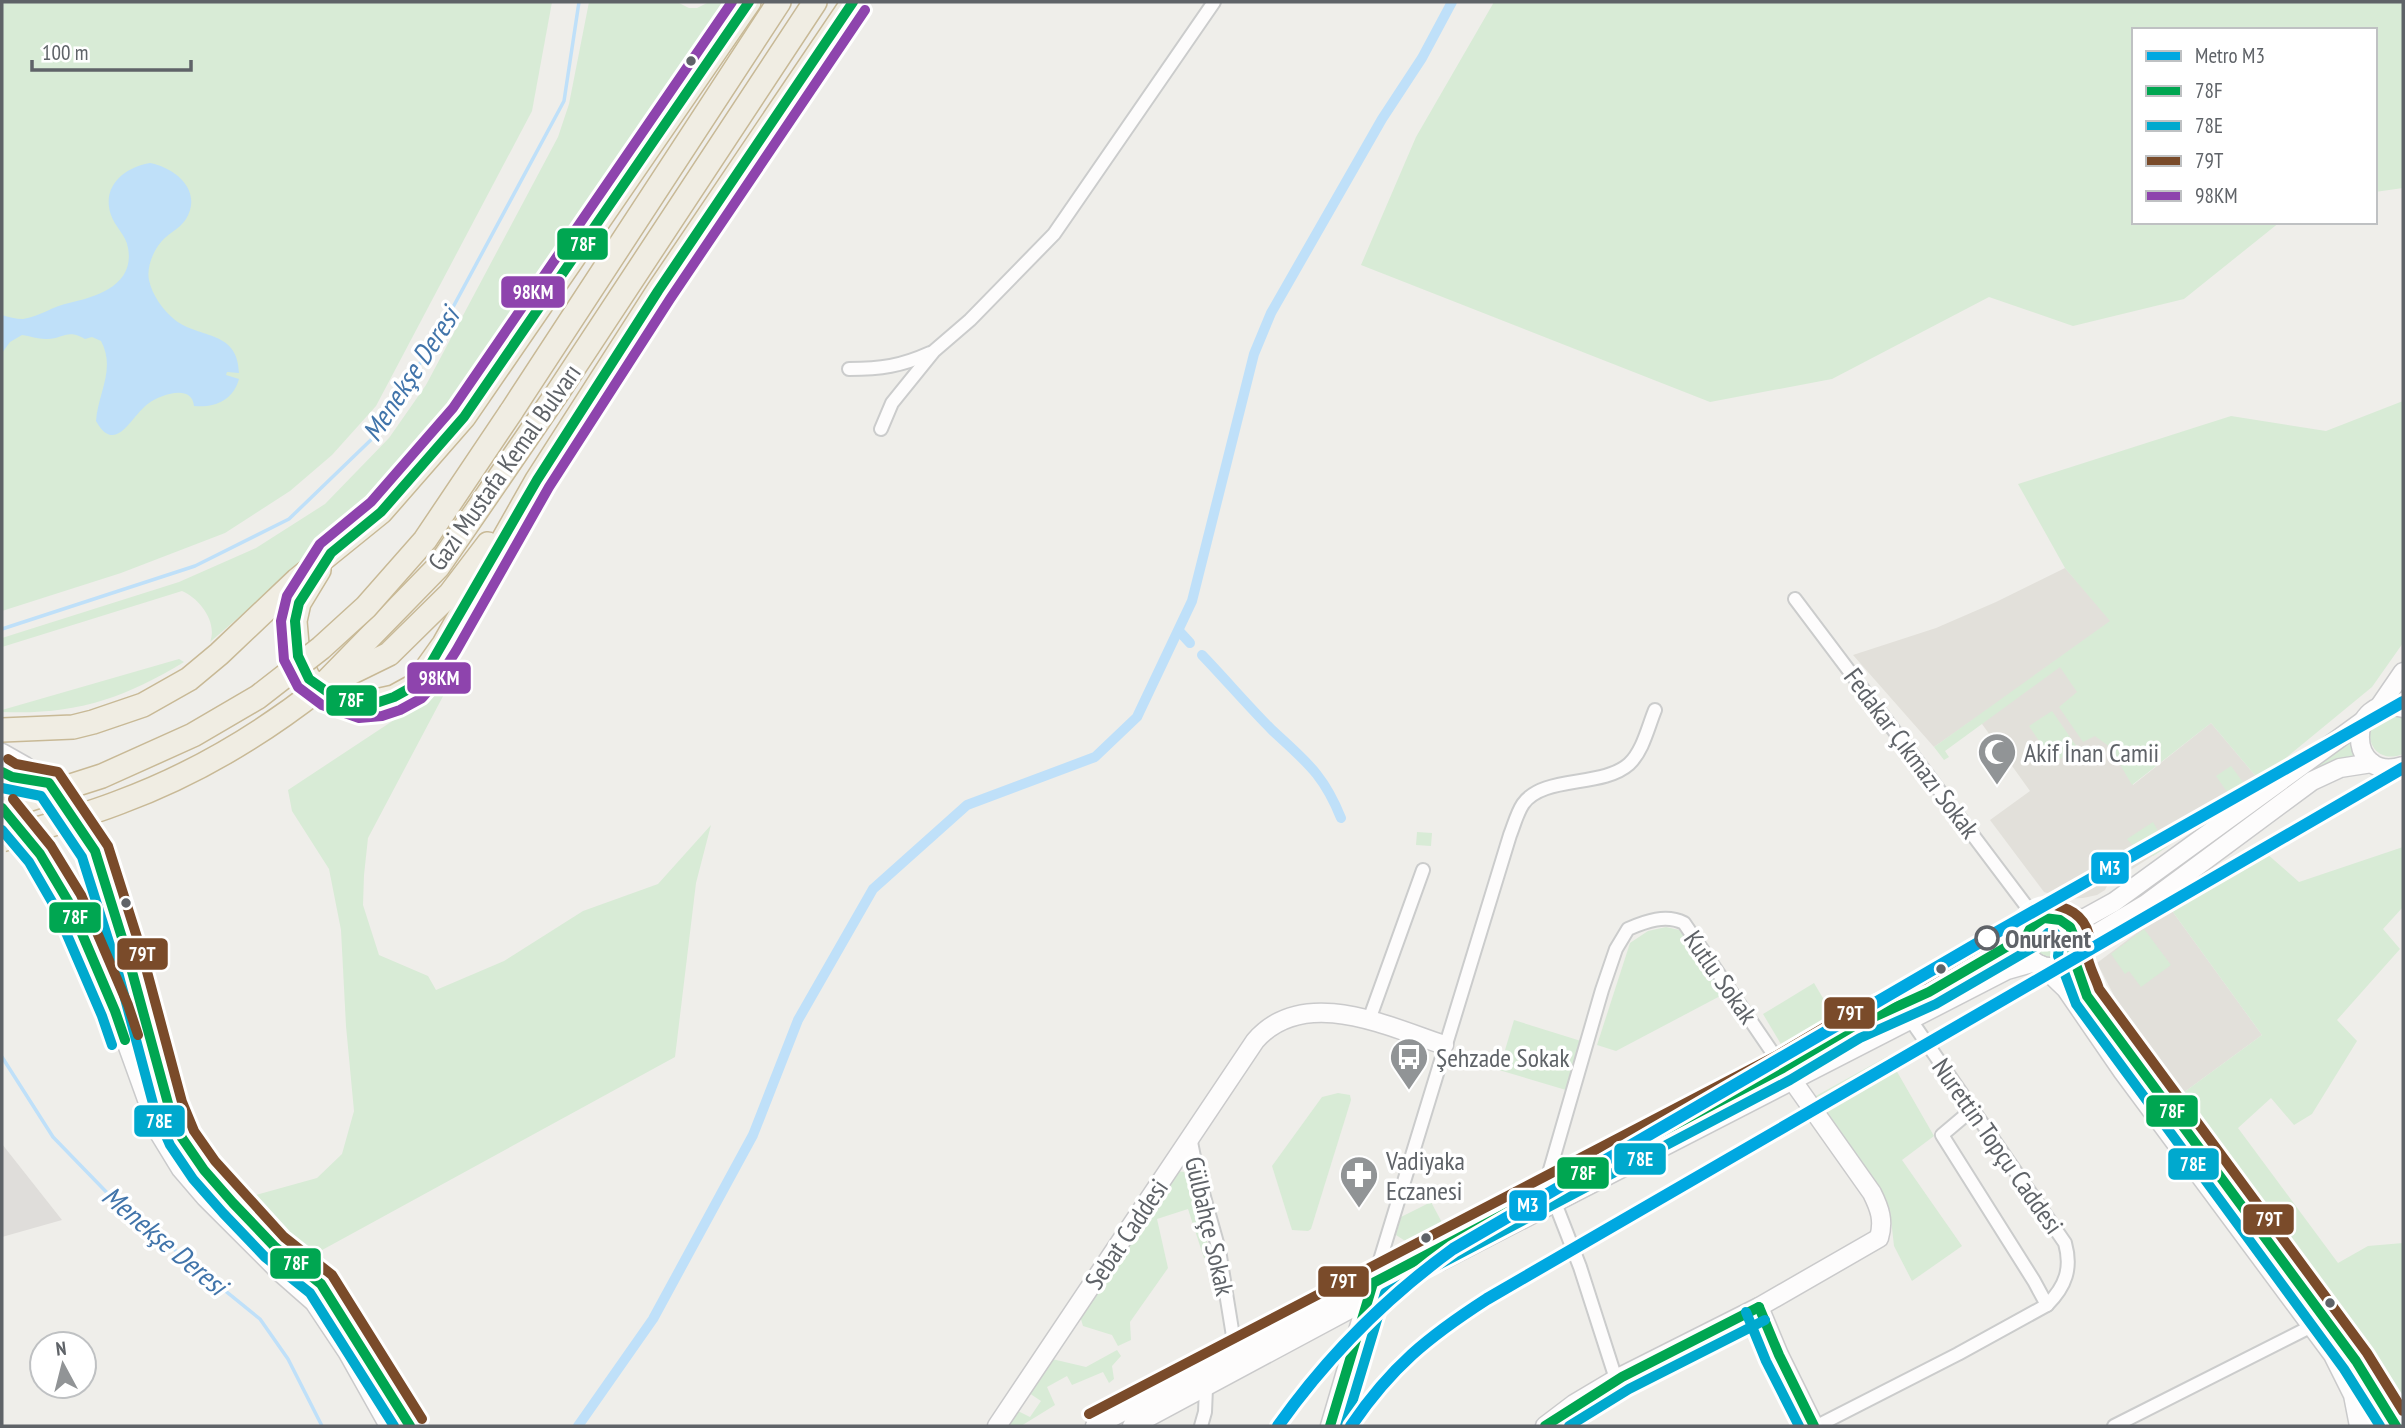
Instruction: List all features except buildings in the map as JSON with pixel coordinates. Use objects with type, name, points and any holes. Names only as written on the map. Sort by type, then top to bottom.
[{"type":"highway","points":[[510,412],[566,302],[750,2]]},
{"type":"highway","points":[[2,730],[73,727],[143,705],[189,679],[297,579],[381,512],[464,417],[750,2]]},
{"type":"highway","name":"Gazi Mustafa Kemal Bulvarı","points":[[2,808],[102,776],[193,735],[258,697],[321,648],[366,607],[425,540],[779,2]]},
{"type":"highway","name":"Gazi Mustafa Kemal Bulvarı","points":[[2,840],[118,803],[167,783],[249,738],[320,688],[438,567],[564,383],[815,2]]},
{"type":"highway","points":[[788,97],[840,2]]},
{"type":"highway","points":[[331,553],[299,603],[295,621],[298,656],[309,679],[329,693],[362,704],[394,697],[414,686],[444,644],[537,480],[658,291],[853,2]]},
{"type":"highway","points":[[320,688],[389,654],[450,594],[537,480]]},
{"type":"highway","points":[[2,772],[49,783]]},
{"type":"main road","points":[[1788,1074],[1854,1027],[1928,992],[2028,932],[2037,921],[2085,918],[2108,907],[2363,721],[2379,708],[2403,672]]},
{"type":"main road","points":[[2379,708],[2392,705],[2403,708]]},
{"type":"main road","points":[[2363,721],[2359,733],[2363,753],[2372,763],[2384,768],[2401,769]]},
{"type":"main road","points":[[2,753],[49,783],[94,851],[128,957],[169,1107],[182,1138],[204,1170],[233,1203],[275,1247],[321,1284],[410,1426]]},
{"type":"main road","points":[[1095,1426],[1232,1365],[1788,1074],[1910,1019],[2007,970],[2038,964],[2057,966],[2088,939],[2146,904],[2312,781],[2340,768],[2372,763]]},
{"type":"main road","points":[[2,808],[40,853],[68,901],[115,1012],[159,1133],[181,1169],[205,1197],[314,1302],[348,1353],[389,1426]]},
{"type":"main road","points":[[68,901],[88,914],[97,914],[104,908],[107,889]]},
{"type":"main road","points":[[2359,1426],[2353,1395],[2343,1372],[2312,1326],[2166,1126],[2123,1072],[2066,989],[2038,964],[2026,949],[2027,907],[2065,923],[2073,933],[2073,952],[2087,996],[2356,1361],[2397,1421],[2370,1426]]},
{"type":"main road","name":"Sebat Caddesi","points":[[997,1426],[1255,1041],[1269,1026],[1292,1016],[1324,1013],[1353,1016],[1444,1045]]},
{"type":"main road","points":[[1545,1426],[1574,1404],[1616,1379],[1759,1307],[1880,1238],[1880,1210],[1872,1193],[1788,1074]]},
{"type":"main road","points":[[1330,1426],[1370,1292]]},
{"type":"main road","points":[[1759,1307],[1779,1355],[1815,1426]]},
{"type":"main road","points":[[1132,1426],[1206,1388],[1232,1365]]},
{"type":"street","points":[[881,429],[892,403],[934,351],[970,320],[1054,234],[1214,2]]},
{"type":"street","points":[[849,369],[880,369],[909,362],[934,351]]},
{"type":"street","name":"Fedakar Çıkmazı Sokak","points":[[1795,599],[2027,907]]},
{"type":"street","points":[[1370,1292],[1444,1045],[1510,835],[1522,805],[1541,790],[1615,773],[1629,764],[1638,752],[1655,710]]},
{"type":"street","points":[[1369,1020],[1423,870]]},
{"type":"street","name":"Kutlu Sokak","points":[[1549,1198],[1602,990],[1616,949],[1628,929],[1662,918],[1674,918],[1684,923],[1788,1074]]},
{"type":"street","name":"Nurettin Topçu Caddesi","points":[[1815,1426],[1958,1354],[2047,1305],[2058,1294],[2069,1269],[2065,1243],[1910,1019]]},
{"type":"street","points":[[1974,1108],[1942,1135],[2035,1281],[2047,1305]]},
{"type":"street","name":"Gülbahçe Sokak","points":[[1190,1137],[1219,1250],[1233,1336],[1232,1365]]},
{"type":"street","points":[[1549,1198],[1580,1267],[1616,1379]]},
{"type":"street","points":[[2115,1426],[2312,1326]]},
{"type":"street","points":[[1201,1426],[1205,1412],[1206,1388]]},
{"type":"shaded area","points":[[2065,568],[2111,620],[2133,785],[2211,723],[2259,780],[2167,847],[2108,884],[2105,890],[2097,895],[2066,899],[2044,892],[1990,820],[2030,791],[1977,717],[1934,747],[1853,655],[1936,628]]},
{"type":"shaded area","points":[[2170,908],[2262,1035],[2183,1093],[2119,1005],[2097,963]]},
{"type":"shaded area","points":[[2,1144],[62,1220],[2,1237]]},
{"type":"green space","points":[[2,2],[552,2],[532,111],[376,406],[332,455],[290,491],[225,533],[121,573],[2,611]]},
{"type":"green space","points":[[589,2],[677,2],[689,8],[697,8],[709,2],[728,2],[467,390],[415,456],[359,514],[210,642],[212,634],[209,619],[195,599],[182,591],[2,647],[2,638],[179,582],[256,548],[325,504],[389,438],[426,385],[558,137],[569,104]]},
{"type":"green space","points":[[1494,2],[2403,2],[2403,188],[2377,192],[2377,28],[2132,28],[2132,224],[2278,224],[2184,299],[2073,326],[1989,297],[1832,379],[1710,402],[1361,265],[1416,137]]},
{"type":"green space","points":[[2403,401],[2403,643],[2372,687],[2259,780],[2211,723],[2132,785],[2110,747],[2095,736],[2083,742],[2059,707],[2077,692],[2060,667],[1945,751],[1949,757],[1944,760],[1934,747],[2110,621],[2065,568],[2018,484],[2231,416],[2326,431]]},
{"type":"green space","points":[[179,659],[184,662],[162,675],[97,702],[52,711],[2,712],[2,710]]},
{"type":"green space","points":[[450,683],[368,838],[363,905],[379,955],[428,976],[436,990],[504,961],[583,911],[658,884],[711,825],[696,883],[675,1057],[313,1255],[252,1196],[317,1178],[342,1154],[354,1111],[341,930],[329,869],[292,811],[288,790]]},
{"type":"green space","points":[[2052,711],[2077,747],[2054,763],[2029,726]]},
{"type":"green space","points":[[2392,715],[2403,718],[2403,754],[2391,757],[2382,755],[2375,749],[2370,733],[2373,725],[2380,719]]},
{"type":"green space","points":[[2353,735],[2358,757],[2329,764],[2136,902],[2081,935],[2077,924]]},
{"type":"green space","points":[[2231,766],[2245,785],[2230,796],[2216,776]]},
{"type":"green space","points":[[2153,822],[2167,847],[2153,856],[2146,850],[2140,854],[2127,839]]},
{"type":"green space","points":[[1417,832],[1432,833],[1431,846],[1416,845]]},
{"type":"green space","points":[[2258,846],[2299,882],[2403,847],[2403,907],[2383,929],[2400,949],[2337,1020],[2357,1041],[2312,1114],[2294,1125],[2271,1098],[2238,1128],[2338,1263],[2368,1246],[2403,1243],[2403,1396],[2178,1101],[2183,1093],[2262,1035],[2170,908]]},
{"type":"green space","points":[[1666,927],[1684,931],[1724,994],[1616,1051],[1597,1045],[1630,943],[1648,931]]},
{"type":"green space","points":[[2050,927],[2061,931],[2065,942],[2061,953],[2050,957],[2039,953],[2035,942],[2039,931]]},
{"type":"green space","points":[[2144,929],[2171,965],[2141,987],[2129,971],[2125,974],[2111,954]]},
{"type":"green space","points":[[1814,983],[1839,1025],[1788,1056],[1763,1014]]},
{"type":"green space","points":[[1514,1020],[1581,1041],[1566,1090],[1499,1070]]},
{"type":"green space","points":[[1888,1056],[1934,1136],[1902,1160],[1962,1246],[1912,1281],[1894,1246],[1890,1210],[1814,1097]]},
{"type":"green space","points":[[1338,1093],[1350,1095],[1351,1100],[1311,1229],[1292,1230],[1272,1166],[1322,1097]]},
{"type":"green space","points":[[1177,1171],[1184,1172],[1212,1257],[1204,1258],[1188,1209],[1157,1219],[1168,1268],[1130,1322],[1131,1340],[1118,1346],[1112,1335],[1083,1326],[1080,1316]]},
{"type":"green space","points":[[1431,1202],[1446,1230],[1413,1246],[1396,1235],[1401,1217]]},
{"type":"green space","points":[[1117,1350],[1121,1356],[1112,1366],[1114,1379],[1109,1383],[1103,1372],[1072,1385],[1067,1376],[1047,1387],[1055,1405],[1021,1426],[1008,1426],[1018,1411],[1030,1417],[1041,1401],[1029,1393],[1052,1359],[1086,1367]]},
{"type":"water","points":[[150,163],[169,170],[184,182],[191,199],[186,219],[162,241],[152,257],[148,275],[153,291],[162,307],[175,320],[225,342],[232,349],[239,373],[227,372],[226,375],[239,379],[227,398],[209,406],[194,406],[192,399],[182,393],[160,397],[143,408],[124,430],[110,435],[103,431],[96,421],[107,371],[101,341],[69,334],[51,339],[22,335],[10,342],[2,353],[2,315],[18,319],[29,318],[63,304],[102,293],[120,280],[129,261],[128,248],[111,215],[109,195],[117,180],[124,174]]},
{"type":"waterway","name":"Menekşe Deresi","points":[[2,629],[195,566],[289,519],[377,434],[445,322],[564,101],[579,2]]},
{"type":"waterway","points":[[578,1426],[653,1319],[753,1135],[798,1020],[873,889],[967,805],[1095,757],[1137,717],[1192,601],[1254,354],[1271,313],[1382,119],[1422,58],[1452,2]]},
{"type":"waterway","points":[[1179,631],[1190,643]]},
{"type":"waterway","points":[[1202,655],[1312,769],[1327,790],[1341,818]]},
{"type":"waterway","name":"Menekşe Deresi","points":[[2,1057],[53,1137],[117,1203],[260,1319],[288,1359],[322,1426]]},
{"type":"metro line","name":"M3","points":[[1278,1426],[1316,1376],[1358,1330],[1403,1288],[1453,1249],[1992,935],[2403,702]]},
{"type":"metro line","name":"M3","points":[[1351,1426],[1381,1387],[1412,1355],[1487,1299],[2403,768]]},
{"type":"transit line","name":"98KM","points":[[732,2],[453,408],[371,502],[320,544],[287,596],[281,621],[284,660],[298,687],[322,705],[359,718],[382,716],[422,698],[437,681],[549,487],[670,299],[865,10]]},
{"type":"transit line","name":"78F","points":[[749,2],[464,417],[381,512],[331,553],[299,603],[295,621],[298,656],[309,679],[329,693],[362,704],[379,702],[414,686],[426,672],[537,480],[658,291],[853,2]]},
{"type":"transit line","name":"79T","points":[[8,759],[16,764],[58,772],[108,846],[142,953],[182,1102],[194,1131],[215,1161],[284,1237],[332,1275],[422,1419]]},
{"type":"transit line","name":"78F","points":[[2,772],[12,777],[49,783],[95,851],[128,957],[169,1107],[182,1138],[204,1170],[233,1203],[275,1247],[321,1284],[410,1426]]},
{"type":"transit line","name":"78E","points":[[2,788],[41,796],[82,857],[115,961],[155,1111],[170,1145],[193,1179],[223,1213],[265,1257],[310,1293],[394,1426]]},
{"type":"transit line","name":"79T","points":[[13,799],[51,846],[81,895],[138,1035]]},
{"type":"transit line","name":"78F","points":[[2,808],[40,854],[68,901],[125,1040]]},
{"type":"transit line","name":"78E","points":[[2,830],[29,862],[55,907],[112,1045]]},
{"type":"transit line","name":"79T","points":[[1089,1414],[1776,1056],[1847,1014],[1923,980],[2016,925],[2025,913],[2042,904],[2068,909],[2083,922],[2089,935],[2088,961],[2099,989],[2367,1353],[2403,1411]]},
{"type":"transit line","name":"78F","points":[[1330,1426],[1373,1283],[1783,1068],[1854,1026],[1929,992],[2027,935],[2031,927],[2044,918],[2060,920],[2070,927],[2075,939],[2072,953],[2087,996],[2356,1361],[2396,1426]]},
{"type":"transit line","name":"78E","points":[[1345,1426],[1385,1293],[1790,1080],[1860,1038],[1936,1004],[2034,947],[2048,933],[2055,933],[2060,940],[2058,956],[2076,1004],[2344,1369],[2380,1426]]},
{"type":"transit line","name":"78F","points":[[1759,1307],[1814,1426]]},
{"type":"transit line","name":"78F","points":[[1545,1426],[1622,1377],[1759,1307]]},
{"type":"transit line","name":"78E","points":[[1746,1312],[1766,1361],[1799,1426]]},
{"type":"transit line","name":"78E","points":[[1569,1426],[1629,1389],[1765,1320]]},
{"type":"place","name":"Akif İnan Camii","points":[[1997,786]]},
{"type":"place","name":"Onurkent","points":[[1987,938]]},
{"type":"place","name":"Şehzade Sokak","points":[[1409,1091]]},
{"type":"place","name":"Vadiyaka Eczanesi","points":[[1359,1209]]}]
